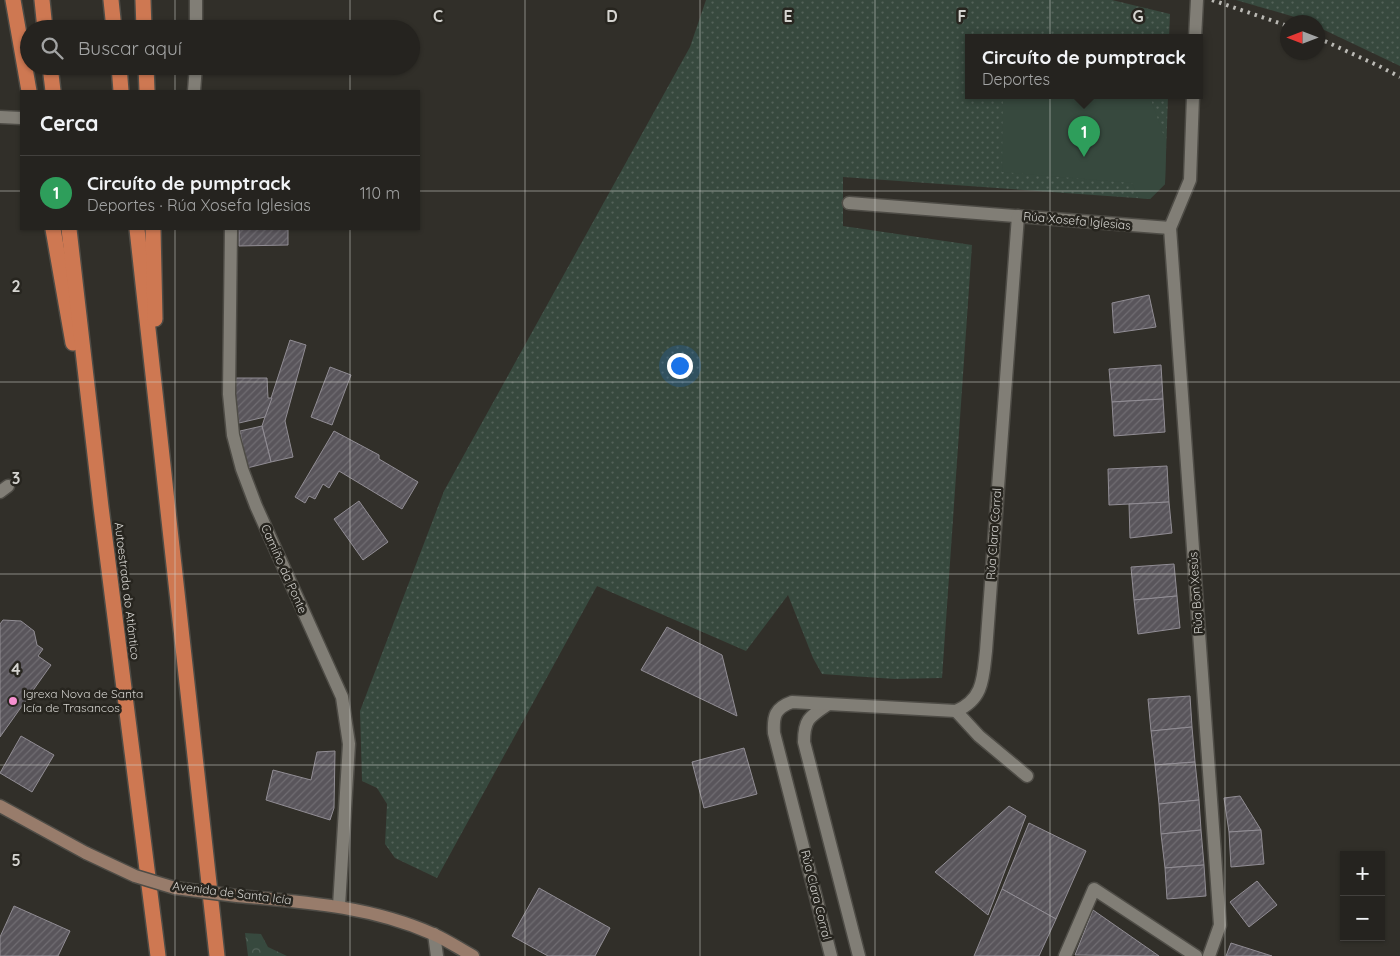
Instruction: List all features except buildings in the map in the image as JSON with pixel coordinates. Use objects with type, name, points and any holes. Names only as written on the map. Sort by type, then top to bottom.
[{"type":"highway","points":[[13,0],[20,40]]},
{"type":"highway","points":[[42,0],[45,20]]},
{"type":"highway","points":[[111,0],[113,20]]},
{"type":"highway","points":[[143,0],[144,20]]},
{"type":"highway","points":[[26,75],[29,90]]},
{"type":"highway","points":[[51,75],[53,90]]},
{"type":"highway","points":[[119,75],[121,90]]},
{"type":"highway","points":[[146,75],[147,90]]},
{"type":"highway","points":[[53,230],[101,507]]},
{"type":"highway","name":"Autoestrada do Atlántico","points":[[69,230],[101,507],[158,956]]},
{"type":"highway","points":[[136,230],[217,956]]},
{"type":"highway","points":[[153,230],[158,423]]},
{"type":"street","points":[[196,0],[196,20]]},
{"type":"street","points":[[1195,34],[1197,0]]},
{"type":"street","points":[[194,90],[195,75]]},
{"type":"street","points":[[1170,228],[1190,180],[1193,99]]},
{"type":"street","points":[[4,117],[20,118]]},
{"type":"street","name":"Rúa Xosefa Iglesias","points":[[849,203],[1170,228]]},
{"type":"street","name":"Rúa Clara Corral","points":[[831,956],[779,752],[774,724],[776,714],[782,706],[792,702],[956,711],[974,699],[981,687],[1018,216]]},
{"type":"street","name":"Rúa Bon Xesús","points":[[1170,228],[1220,925],[1209,956]]},
{"type":"street","name":"Camiño da Ponte","points":[[231,230],[229,394],[233,435],[242,470],[256,506],[342,697],[350,744],[339,906]]},
{"type":"street","points":[[826,705],[811,715],[805,723],[804,742],[859,956]]},
{"type":"street","points":[[956,711],[979,736],[1027,776]]},
{"type":"street","name":"Avenida de Santa Icía","points":[[0,806],[86,853],[135,876],[174,888],[339,906],[386,917],[434,934],[473,956]]},
{"type":"street","points":[[1065,956],[1094,889],[1196,956]]},
{"type":"street","points":[[434,934],[437,956]]},
{"type":"green space","points":[[706,0],[1112,0],[1170,14],[1169,34],[965,34],[965,99],[1168,99],[1165,184],[1150,199],[843,177],[843,226],[972,245],[942,678],[895,679],[822,674],[813,658],[788,595],[746,651],[597,586],[437,878],[395,858],[385,844],[387,804],[377,788],[362,781],[360,711],[444,491],[690,47]]},
{"type":"green space","points":[[1236,0],[1400,0],[1400,66],[1325,30],[1325,15],[1288,15]]},
{"type":"green space","points":[[1003,99],[1151,99],[1166,142],[1165,184],[1150,199],[1138,198],[1132,183],[1002,172]]},
{"type":"green space","points":[[245,933],[261,934],[268,947],[287,956],[248,956]]},
{"type":"railway","points":[[1212,0],[1280,23]]},
{"type":"railway","points":[[1325,41],[1400,77]]},
{"type":"place","name":"Circuíto de pumptrack","points":[[1084,157]]},
{"type":"place","name":"Igrexa Nova de Santa Icía de Trasancos","points":[[13,701]]}]
